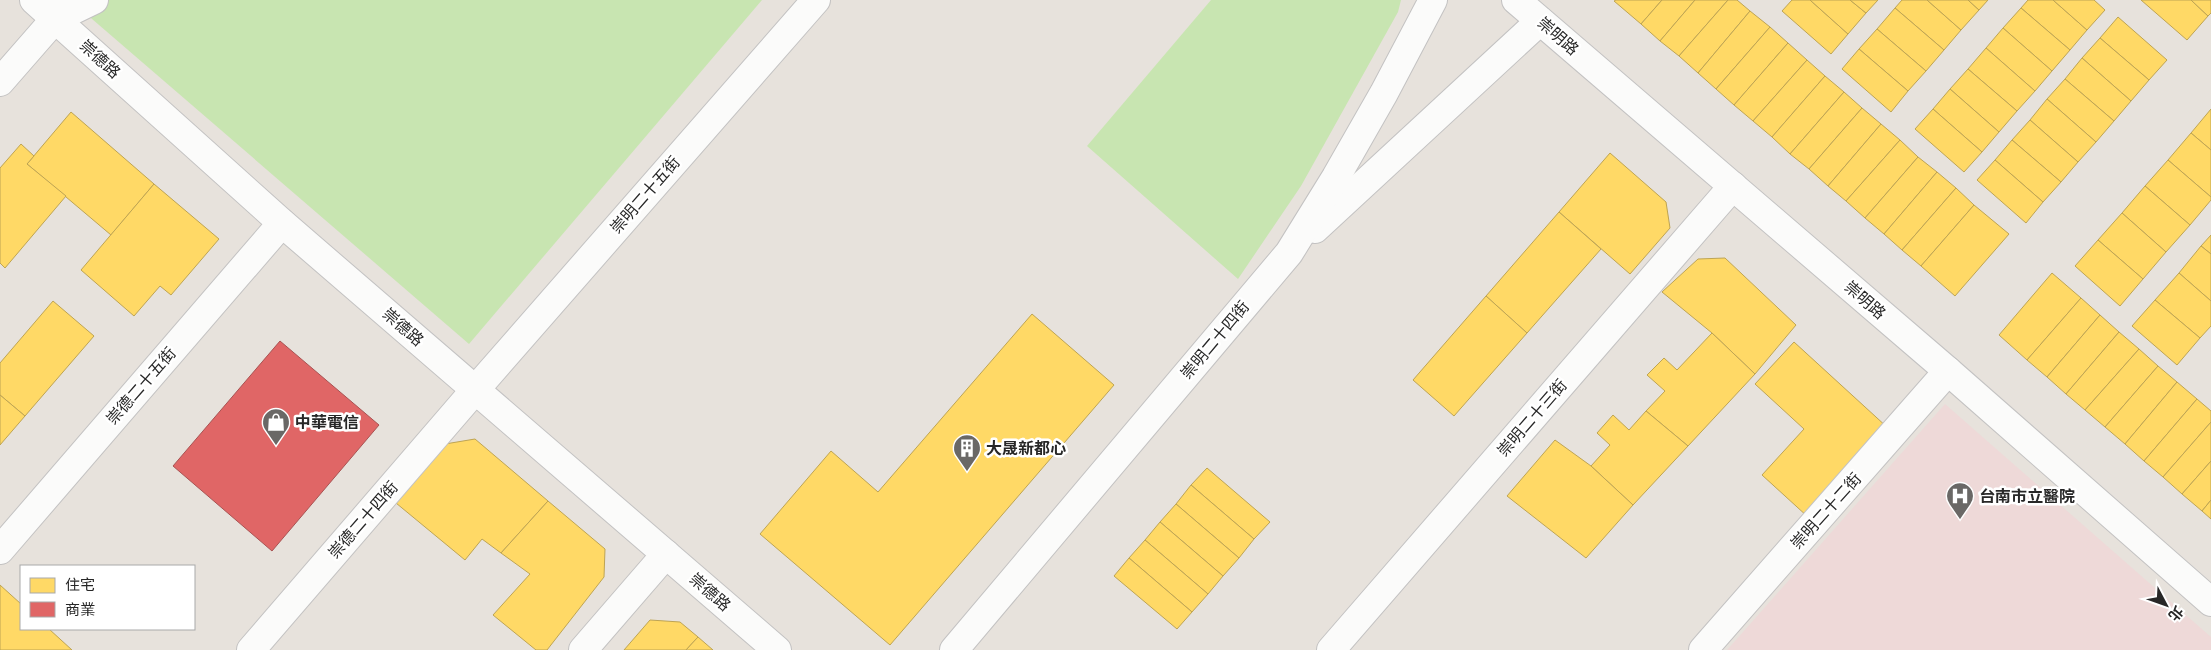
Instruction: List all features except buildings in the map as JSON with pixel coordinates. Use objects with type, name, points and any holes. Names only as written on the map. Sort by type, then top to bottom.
[{"type":"street","name":"崇德路","points":[[34,0],[61,9],[282,223],[777,650]]},
{"type":"street","points":[[0,82],[61,9],[94,0]]},
{"type":"street","name":"崇明二十五街","points":[[475,390],[816,0]]},
{"type":"street","name":"崇明二十四街","points":[[954,650],[1288,253],[1336,177],[1433,0]]},
{"type":"street","name":"崇明路","points":[[1516,0],[1948,371],[2211,602]]},
{"type":"street","points":[[1288,253],[1540,21]]},
{"type":"street","name":"崇明二十三街","points":[[1331,650],[1732,186]]},
{"type":"street","name":"崇德二十五街","points":[[0,550],[282,223]]},
{"type":"street","name":"崇明二十二街","points":[[1703,650],[1948,371]]},
{"type":"street","name":"崇德二十四街","points":[[251,650],[475,390]]},
{"type":"street","points":[[583,650],[666,554]]},
{"type":"shaded area","name":"台南市立醫院","points":[[1945,404],[2211,637],[2211,650],[1727,650]]},
{"type":"green space","points":[[70,0],[762,0],[469,344]]},
{"type":"green space","points":[[1211,0],[1401,0],[1398,12],[1301,186],[1238,279],[1087,146]]},
{"type":"place","name":"中華電信","points":[[276,446]]},
{"type":"place","name":"大晟新都心","points":[[967,472]]},
{"type":"place","name":"台南市立醫院","points":[[1960,520]]}]
